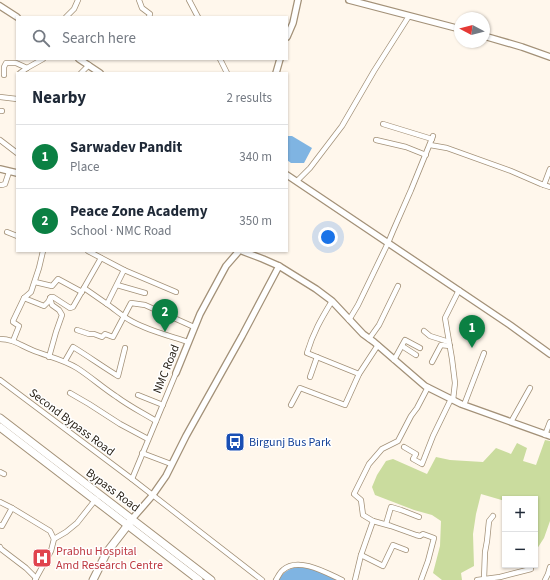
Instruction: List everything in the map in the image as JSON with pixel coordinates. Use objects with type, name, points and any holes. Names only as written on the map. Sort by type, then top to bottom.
[{"type":"main road","name":"Bypass Road","points":[[0,418],[97,497]]},
{"type":"main road","name":"Bypass Road","points":[[0,427],[211,580]]},
{"type":"main road","name":"Bypass Road","points":[[130,522],[199,580]]},
{"type":"main road","points":[[93,580],[107,552],[130,522]]},
{"type":"street","points":[[67,16],[74,9],[78,0]]},
{"type":"street","points":[[139,0],[142,8],[150,14],[149,16]]},
{"type":"street","points":[[189,0],[197,16]]},
{"type":"street","points":[[288,36],[293,23],[298,0]]},
{"type":"street","points":[[349,0],[454,27]]},
{"type":"street","points":[[0,6],[16,16]]},
{"type":"street","points":[[296,181],[310,168],[342,126],[374,71],[409,16]]},
{"type":"street","points":[[490,38],[550,57]]},
{"type":"street","points":[[21,72],[41,60]]},
{"type":"street","points":[[81,60],[99,72]]},
{"type":"street","points":[[220,60],[226,72]]},
{"type":"street","points":[[276,72],[280,60]]},
{"type":"street","points":[[4,75],[4,67],[6,63],[16,64],[27,68]]},
{"type":"street","points":[[82,72],[89,65]]},
{"type":"street","points":[[0,97],[16,100]]},
{"type":"street","points":[[349,320],[358,305],[388,243],[426,155],[432,137],[383,124]]},
{"type":"street","points":[[0,140],[16,152]]},
{"type":"street","points":[[376,140],[426,155]]},
{"type":"street","points":[[430,145],[447,148],[550,187]]},
{"type":"street","points":[[0,169],[16,173]]},
{"type":"street","points":[[544,185],[550,169]]},
{"type":"street","points":[[0,184],[4,184],[8,172]]},
{"type":"street","points":[[288,176],[459,290],[550,354]]},
{"type":"street","points":[[7,232],[16,236]]},
{"type":"street","points":[[13,341],[19,326],[13,321],[24,298],[31,292],[43,252]]},
{"type":"street","points":[[90,252],[124,270],[176,292]]},
{"type":"street","name":"NMC Road","points":[[132,479],[200,314],[226,266],[240,252]]},
{"type":"street","points":[[244,252],[279,266],[332,301],[363,334],[428,387],[464,404],[547,435],[550,422]]},
{"type":"street","points":[[50,298],[53,297],[72,308],[101,258]]},
{"type":"street","points":[[130,522],[152,496],[166,476],[186,436],[279,266]]},
{"type":"street","points":[[108,304],[124,270]]},
{"type":"street","points":[[35,282],[52,286],[58,279],[99,297],[124,317],[133,322],[188,342]]},
{"type":"street","points":[[117,285],[145,293]]},
{"type":"street","points":[[369,339],[379,325],[398,286]]},
{"type":"street","points":[[404,447],[416,454],[413,459],[422,464],[433,436],[452,399],[455,383],[445,318],[459,290]]},
{"type":"street","points":[[24,298],[44,306],[50,298]]},
{"type":"street","points":[[49,357],[62,316],[60,310],[52,305],[50,298]]},
{"type":"street","points":[[332,301],[318,324],[307,353],[359,374]]},
{"type":"street","points":[[76,330],[102,337],[105,334],[113,337],[131,303],[145,305],[194,327]]},
{"type":"street","points":[[424,332],[449,344]]},
{"type":"street","points":[[427,341],[430,336]]},
{"type":"street","points":[[0,339],[13,341],[49,357],[65,361],[77,368],[117,398],[156,421]]},
{"type":"street","points":[[394,360],[405,340],[420,348]]},
{"type":"street","points":[[432,362],[441,345],[449,344]]},
{"type":"street","points":[[291,405],[300,388],[345,405],[359,374],[378,345]]},
{"type":"street","points":[[65,361],[73,346],[118,376],[125,348]]},
{"type":"street","points":[[402,346],[416,355]]},
{"type":"street","points":[[464,404],[484,353]]},
{"type":"street","points":[[310,377],[317,357]]},
{"type":"street","name":"Second Bypass Road","points":[[0,380],[132,479],[152,496]]},
{"type":"street","points":[[421,580],[434,538],[422,534],[420,536],[416,536],[386,524],[373,521],[363,515],[361,500],[354,494],[369,464],[382,449],[398,441],[428,387]]},
{"type":"street","points":[[511,422],[530,388]]},
{"type":"street","points":[[70,392],[120,424],[148,438]]},
{"type":"street","points":[[138,395],[163,405]]},
{"type":"street","points":[[142,453],[171,464]]},
{"type":"street","points":[[152,496],[262,580]]},
{"type":"street","points":[[54,539],[77,523],[97,497]]},
{"type":"street","points":[[0,502],[50,531],[54,539],[51,551],[35,579],[0,547]]},
{"type":"street","points":[[1,526],[12,508]]},
{"type":"street","points":[[386,524],[391,508],[418,517]]},
{"type":"street","points":[[484,579],[485,552],[488,541],[489,521],[493,516]]},
{"type":"street","points":[[355,580],[361,555],[373,521]]},
{"type":"street","points":[[361,555],[384,566],[393,545],[406,550]]},
{"type":"street","points":[[276,580],[283,570],[293,564],[309,566],[342,580]]},
{"type":"street","points":[[545,580],[549,575],[550,567]]},
{"type":"street","points":[[477,580],[492,579],[531,569]]},
{"type":"green space","points":[[545,440],[550,441],[550,521],[544,538],[538,547],[538,496],[502,496],[502,500],[481,494],[473,534],[474,566],[461,573],[462,580],[442,580],[433,573],[440,546],[441,521],[432,515],[414,510],[375,495],[372,487],[377,475],[386,461],[393,459],[427,474],[436,457],[450,460],[483,462],[496,448],[511,454],[517,443],[527,448],[523,461],[536,465]]},
{"type":"water","points":[[288,136],[292,136],[312,148],[304,163],[291,163],[288,161]]},
{"type":"water","points":[[297,567],[306,567],[340,580],[278,580],[286,571]]},
{"type":"place","name":"Peace Zone Academy","points":[[165,332]]},
{"type":"place","name":"Sarwadev Pandit","points":[[472,348]]},
{"type":"place","name":"Birgunj Bus Park","points":[[235,442]]},
{"type":"place","name":"Prabhu Hospital Amd Research Centre","points":[[42,558]]}]
